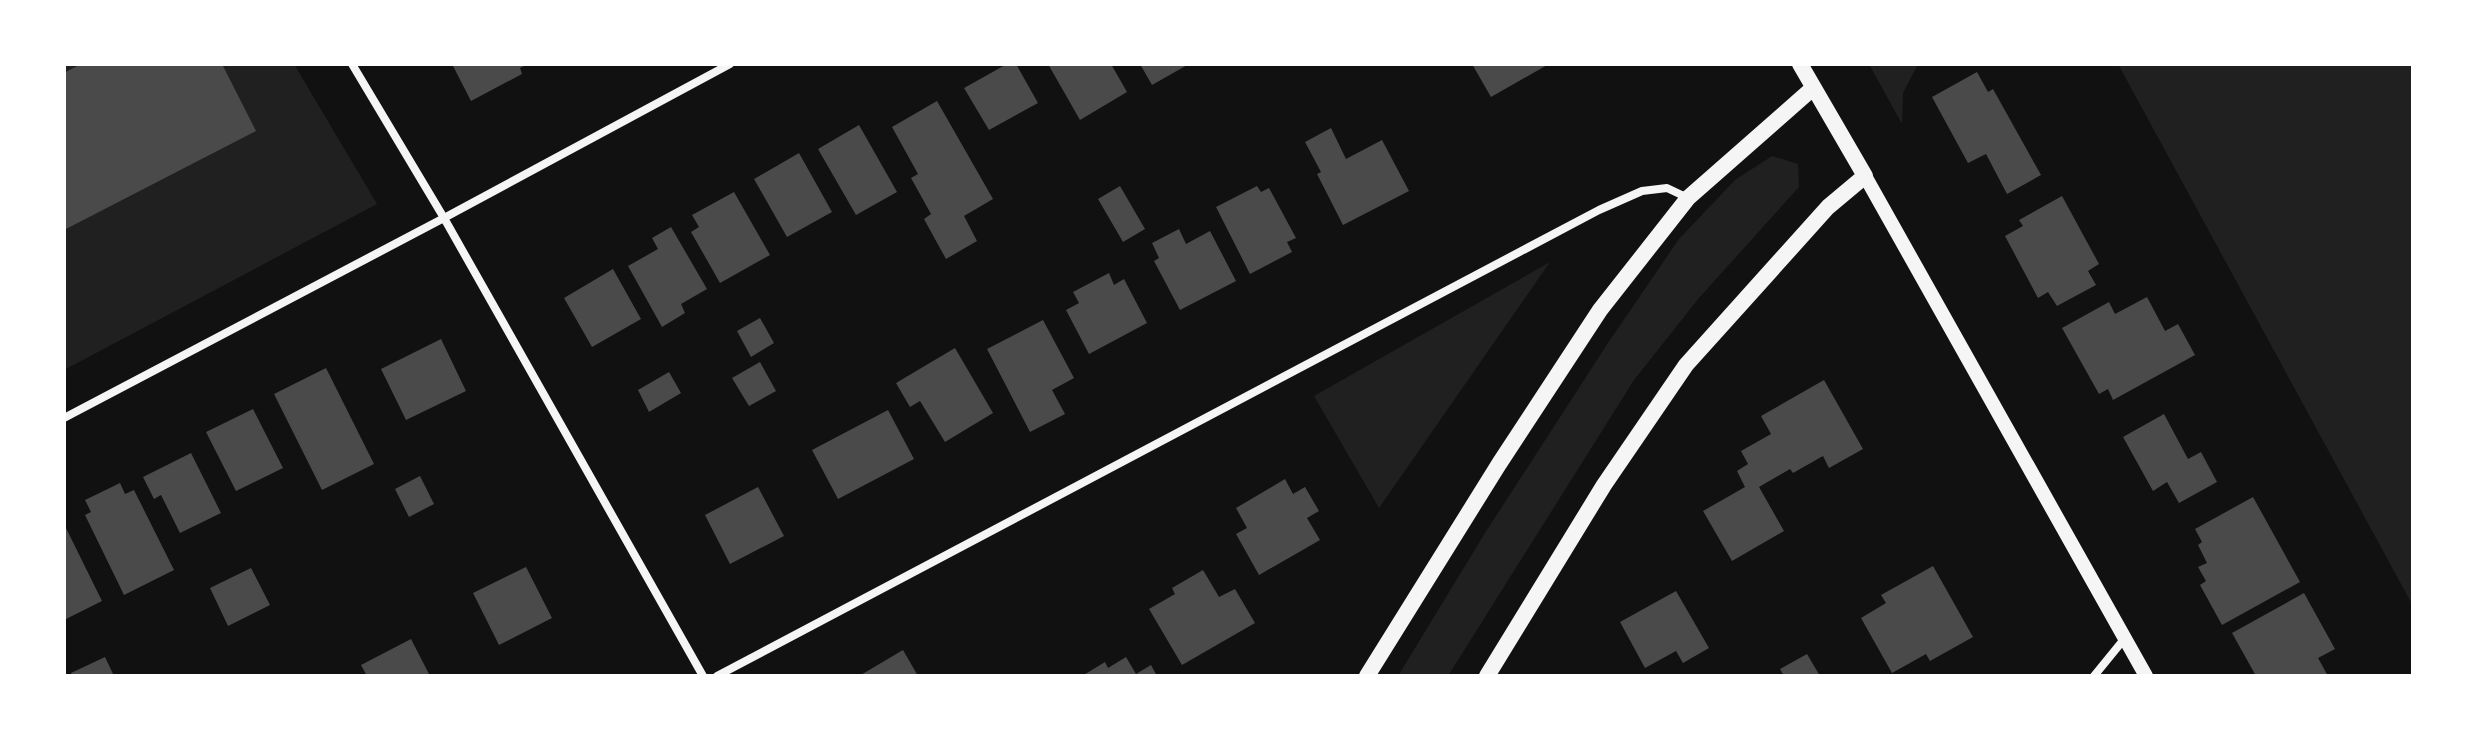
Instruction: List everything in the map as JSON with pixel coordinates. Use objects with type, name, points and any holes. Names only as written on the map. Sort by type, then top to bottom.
[{"type":"main road","points":[[1487,676],[1604,485],[1686,365],[1828,207],[1865,176],[1800,64]]},
{"type":"main road","points":[[1367,676],[1592,322],[1688,198],[1813,88]]},
{"type":"street","points":[[352,64],[444,218],[703,676]]},
{"type":"street","points":[[64,418],[730,64]]},
{"type":"street","points":[[1865,176],[2146,676]]},
{"type":"street","points":[[717,676],[1586,216],[1642,191],[1667,188],[1688,198]]},
{"type":"street","points":[[2094,676],[2125,638]]},
{"type":"shaded area","points":[[64,64],[294,64],[377,204],[64,370]]},
{"type":"shaded area","points":[[1869,64],[1918,64],[1903,93],[1902,124]]},
{"type":"shaded area","points":[[2118,64],[2413,64],[2413,606]]},
{"type":"shaded area","points":[[1772,156],[1798,164],[1799,187],[1699,298],[1634,380],[1448,676],[1398,676],[1485,533],[1679,239],[1735,180]]},
{"type":"shaded area","points":[[1550,262],[1379,508],[1314,396]]},
{"type":"building","points":[[81,64],[222,64],[256,131],[64,230],[64,73]]},
{"type":"building","points":[[452,64],[528,64],[520,68],[522,74],[471,101]]},
{"type":"building","points":[[1007,64],[1016,64],[1038,103],[989,130],[964,88]]},
{"type":"building","points":[[1048,64],[1111,64],[1127,92],[1080,120]]},
{"type":"building","points":[[1140,64],[1189,64],[1152,85]]},
{"type":"building","points":[[1472,64],[1549,64],[1491,97]]},
{"type":"building","points":[[1977,72],[1988,92],[1993,89],[2041,175],[2007,194],[1986,154],[1968,163],[1932,97]]},
{"type":"building","points":[[937,101],[993,199],[964,216],[977,241],[946,259],[924,219],[931,214],[911,178],[918,174],[892,127]]},
{"type":"building","points":[[859,125],[897,192],[856,215],[818,149]]},
{"type":"building","points":[[1331,128],[1346,159],[1382,140],[1409,191],[1343,225],[1317,174],[1321,172],[1305,142]]},
{"type":"building","points":[[799,153],[832,212],[787,237],[754,179]]},
{"type":"building","points":[[1120,186],[1145,229],[1123,242],[1098,199]]},
{"type":"building","points":[[1257,186],[1261,192],[1269,188],[1296,238],[1287,242],[1292,252],[1250,274],[1216,207]]},
{"type":"building","points":[[734,192],[770,255],[720,283],[691,232],[699,227],[692,215]]},
{"type":"building","points":[[2062,196],[2099,264],[2088,271],[2096,285],[2057,306],[2048,292],[2038,298],[2005,236],[2023,226],[2019,220]]},
{"type":"building","points":[[671,227],[707,289],[681,304],[685,313],[662,327],[628,266],[658,249],[652,238]]},
{"type":"building","points":[[1179,229],[1186,244],[1210,231],[1236,281],[1180,310],[1154,261],[1159,258],[1152,243]]},
{"type":"building","points":[[613,269],[641,319],[592,347],[564,298]]},
{"type":"building","points":[[1109,273],[1114,285],[1124,279],[1147,323],[1089,354],[1066,310],[1079,303],[1073,292]]},
{"type":"building","points":[[2147,297],[2165,331],[2178,324],[2195,355],[2113,400],[2108,389],[2099,394],[2062,328],[2109,302],[2115,314]]},
{"type":"building","points":[[760,318],[774,343],[751,357],[737,331]]},
{"type":"building","points":[[1043,320],[1074,378],[1052,390],[1065,414],[1030,432],[987,349]]},
{"type":"building","points":[[441,339],[466,391],[406,420],[381,369]]},
{"type":"building","points":[[955,348],[993,413],[945,442],[920,401],[910,407],[896,383]]},
{"type":"building","points":[[760,362],[776,391],[749,406],[732,378]]},
{"type":"building","points":[[326,368],[374,464],[322,490],[274,394]]},
{"type":"building","points":[[669,372],[681,393],[649,412],[638,390]]},
{"type":"building","points":[[1824,380],[1863,449],[1829,468],[1823,456],[1793,473],[1790,469],[1759,487],[1784,531],[1732,561],[1703,511],[1745,487],[1737,471],[1748,464],[1741,451],[1771,434],[1761,416]]},
{"type":"building","points":[[253,409],[283,468],[236,491],[206,432]]},
{"type":"building","points":[[888,410],[914,459],[838,499],[812,450]]},
{"type":"building","points":[[2164,414],[2188,459],[2201,452],[2217,482],[2179,503],[2167,482],[2153,491],[2123,437]]},
{"type":"building","points":[[191,453],[221,513],[180,533],[161,495],[154,499],[143,477]]},
{"type":"building","points":[[420,476],[434,504],[409,517],[395,489]]},
{"type":"building","points":[[1285,479],[1293,494],[1305,487],[1319,511],[1307,518],[1320,540],[1259,575],[1236,534],[1247,528],[1236,508]]},
{"type":"building","points":[[120,483],[125,494],[134,490],[174,570],[124,595],[85,515],[91,512],[85,500]]},
{"type":"building","points":[[758,487],[784,536],[730,564],[705,515]]},
{"type":"building","points":[[2253,497],[2300,582],[2222,625],[2200,585],[2206,581],[2198,567],[2207,563],[2198,545],[2202,542],[2195,529]]},
{"type":"building","points":[[64,524],[102,601],[64,620]]},
{"type":"building","points":[[1933,566],[1973,637],[1930,661],[1926,654],[1892,673],[1861,618],[1886,603],[1881,595]]},
{"type":"building","points":[[526,567],[552,618],[499,645],[473,593]]},
{"type":"building","points":[[251,568],[270,605],[228,626],[210,588]]},
{"type":"building","points":[[1203,570],[1219,597],[1235,589],[1255,623],[1182,665],[1149,609],[1175,594],[1172,588]]},
{"type":"building","points":[[1676,591],[1709,648],[1683,663],[1676,651],[1645,668],[1620,622]]},
{"type":"building","points":[[2304,593],[2335,649],[2318,658],[2328,676],[2256,676],[2232,633]]},
{"type":"building","points":[[411,639],[430,676],[367,676],[361,665]]},
{"type":"building","points":[[903,650],[918,676],[859,676]]},
{"type":"building","points":[[1807,654],[1820,676],[1784,676],[1780,669]]},
{"type":"building","points":[[105,657],[114,676],[73,676],[71,673]]},
{"type":"building","points":[[1126,657],[1136,674],[1151,665],[1157,676],[1082,676],[1105,662],[1108,668]]}]
